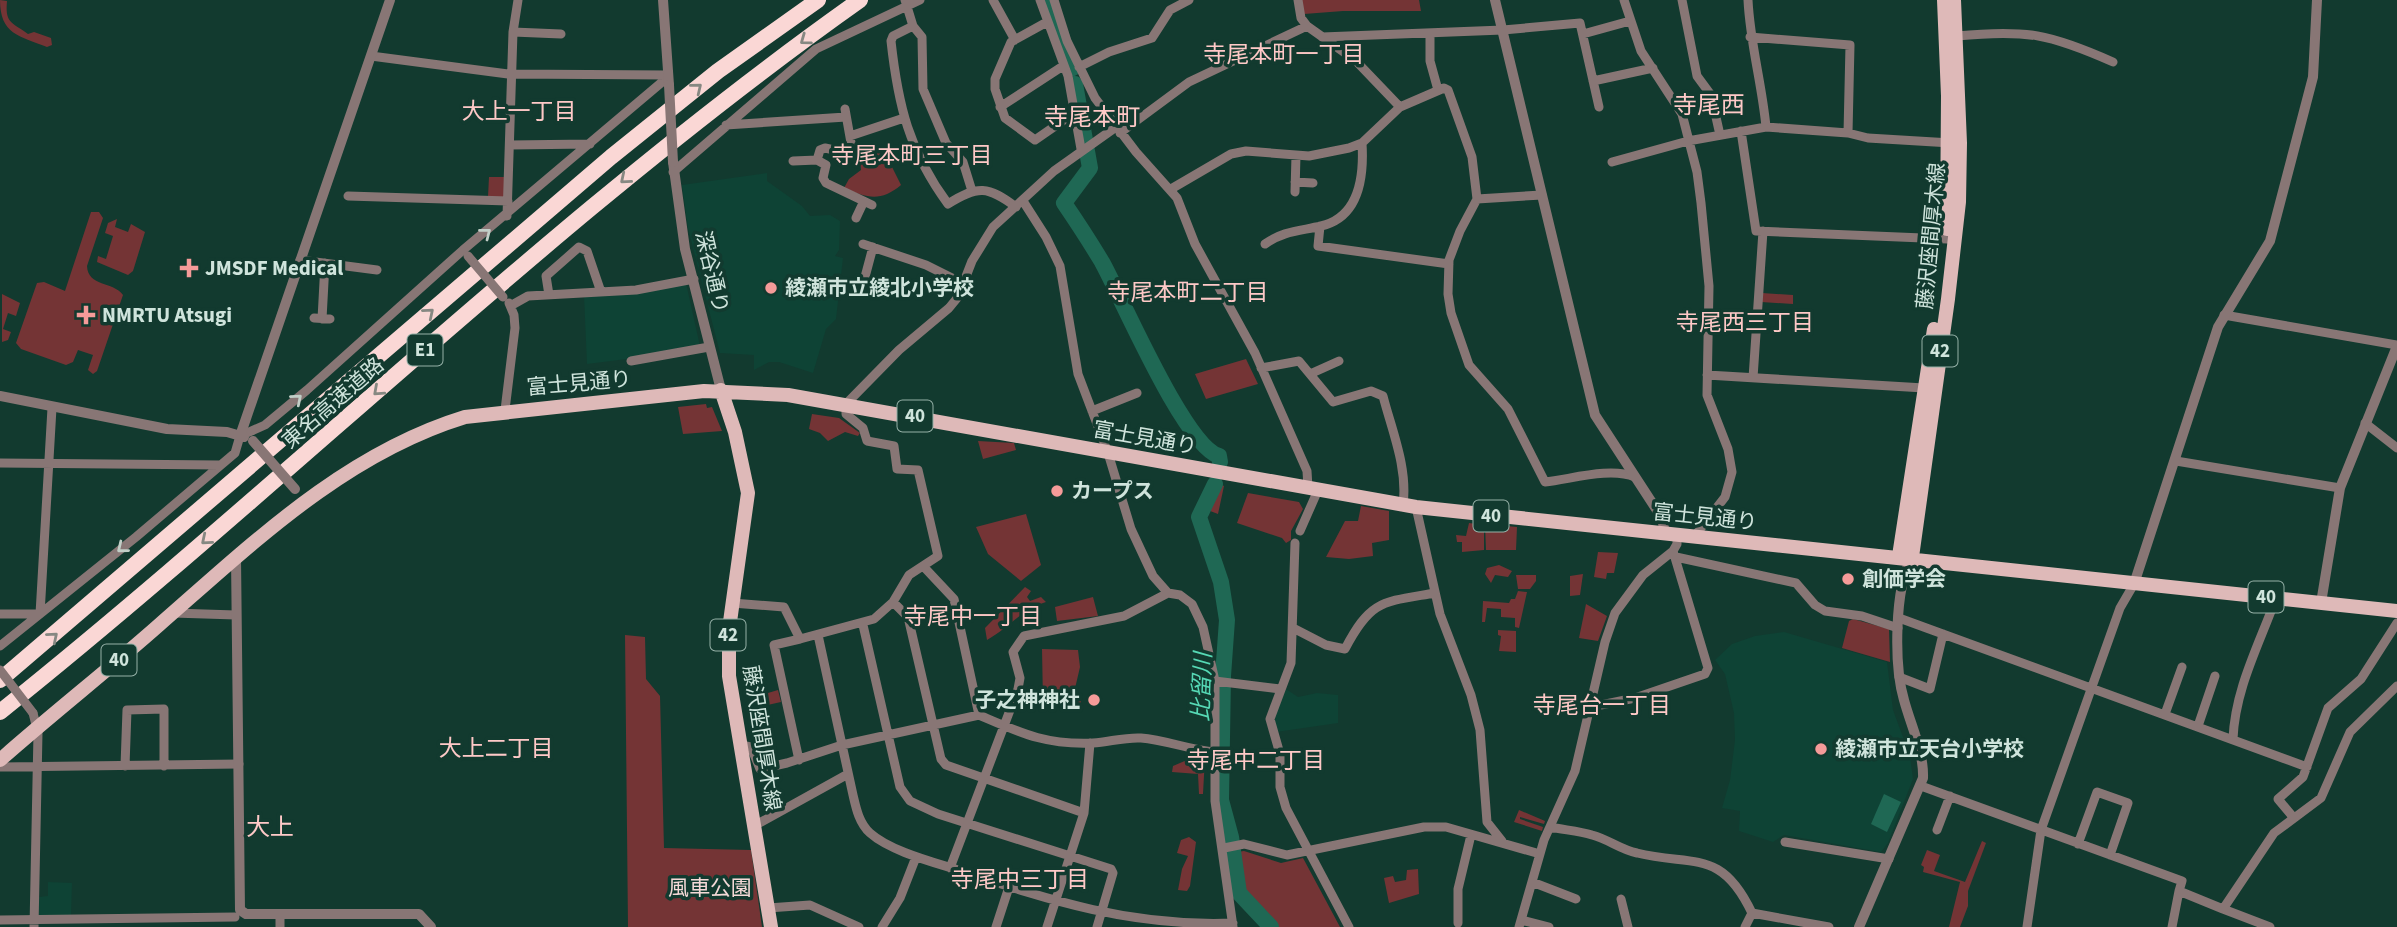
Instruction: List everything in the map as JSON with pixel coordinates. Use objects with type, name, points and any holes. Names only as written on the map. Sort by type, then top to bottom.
[{"type":"highway","name":"東名高速道路","points":[[0,680],[164,543],[611,158],[718,71],[818,0]]},
{"type":"highway","name":"東名高速道路","points":[[0,712],[329,436],[628,176],[734,92],[860,0]]},
{"type":"main road","name":"藤沢座間厚木線","points":[[1905,561],[1951,276],[1958,202],[1944,0]]},
{"type":"main road","name":"藤沢座間厚木線","points":[[1905,561],[1924,388],[1947,239],[1954,143],[1957,36],[1954,0]]},
{"type":"main road","name":"藤沢座間厚木線","points":[[721,390],[735,432],[748,493],[728,651],[738,744],[771,927]]},
{"type":"main road","name":"富士見通り","points":[[0,760],[35,720],[173,613],[304,501],[393,444],[465,417],[505,410],[721,390],[846,404],[1410,506],[1905,561],[2397,611]]},
{"type":"street","points":[[0,646],[238,448],[390,0]]},
{"type":"street","points":[[507,216],[513,32],[518,0]]},
{"type":"street","points":[[663,0],[668,79]]},
{"type":"street","points":[[673,167],[816,49],[906,3],[920,0]]},
{"type":"street","points":[[993,0],[1015,40]]},
{"type":"street","points":[[1040,0],[1063,65],[1085,147]]},
{"type":"street","points":[[1054,0],[1079,67],[1095,98],[1118,130],[1171,189],[1182,208],[1195,244],[1234,310],[1261,368],[1313,489],[1300,531]]},
{"type":"street","points":[[1079,67],[1109,52],[1152,38],[1170,10],[1189,0]]},
{"type":"street","points":[[1298,0],[1301,18],[1307,26],[1364,67],[1400,107]]},
{"type":"street","points":[[1495,0],[1595,415],[1677,544],[1674,554],[1708,668],[1706,674],[1635,698],[1591,707]]},
{"type":"street","points":[[1624,0],[1641,51],[1682,114],[1697,172],[1709,286],[1707,395],[1728,449],[1731,478],[1725,497],[1694,537]]},
{"type":"street","points":[[1682,0],[1697,76],[1711,95],[1720,135]]},
{"type":"street","points":[[1748,0],[1750,37],[1762,82],[1766,127]]},
{"type":"street","points":[[2027,927],[2041,830],[2120,608],[2134,584],[2224,315],[2270,241],[2314,78],[2317,0]]},
{"type":"street","points":[[906,3],[923,45],[923,89],[946,143],[963,162],[972,191]]},
{"type":"street","points":[[1583,34],[1630,21]]},
{"type":"street","points":[[1047,22],[1011,42],[995,79],[1000,107],[1010,124],[1035,139],[1074,113]]},
{"type":"street","points":[[1322,37],[1430,34],[1580,23],[1599,107]]},
{"type":"street","points":[[914,26],[892,36],[891,41],[898,100],[920,161],[948,204],[972,191],[990,190],[1019,204],[1046,237],[1060,266],[1079,374],[1108,453],[1127,517],[1146,564],[1168,593]]},
{"type":"street","points":[[799,760],[774,645],[863,625],[893,603],[909,575],[938,556],[918,470],[897,469],[894,446],[867,441],[863,428],[846,414],[846,404],[899,350],[949,308],[988,235],[1019,204],[1085,147],[1118,130],[1189,82],[1307,26]]},
{"type":"street","points":[[513,32],[561,34]]},
{"type":"street","points":[[1430,34],[1430,61],[1438,90]]},
{"type":"street","points":[[1957,36],[2040,34],[2067,42],[2113,62]]},
{"type":"street","points":[[1750,37],[1850,45],[1848,133]]},
{"type":"street","points":[[371,56],[508,74],[513,71],[668,79]]},
{"type":"street","points":[[1000,107],[1063,65]]},
{"type":"street","points":[[1593,81],[1653,68]]},
{"type":"street","points":[[240,436],[265,425],[307,390],[668,79]]},
{"type":"street","name":"深谷通り","points":[[668,79],[678,211],[721,390]]},
{"type":"street","points":[[1171,189],[1231,154],[1246,151],[1296,155],[1327,154],[1362,143],[1400,107],[1438,90],[1448,90],[1472,157],[1477,199],[1460,231],[1449,264],[1448,294],[1469,365],[1508,409],[1545,482],[1626,473],[1635,477]]},
{"type":"street","points":[[725,126],[846,113],[853,155],[825,148],[820,150],[817,160]]},
{"type":"street","points":[[850,136],[904,118]]},
{"type":"street","points":[[1612,162],[1688,141],[1766,127],[1848,133],[1868,138],[1954,143]]},
{"type":"street","points":[[1741,131],[1756,231],[1947,239]]},
{"type":"street","points":[[1265,244],[1291,230],[1320,226],[1343,217],[1357,194],[1364,174],[1362,143]]},
{"type":"street","points":[[510,145],[590,144]]},
{"type":"street","points":[[1296,155],[1295,187],[1313,183]]},
{"type":"street","points":[[793,161],[817,160],[826,165],[823,178],[826,183],[868,203],[856,218]]},
{"type":"street","points":[[1477,199],[1542,195]]},
{"type":"street","points":[[348,196],[508,201]]},
{"type":"street","points":[[1320,226],[1318,246],[1449,264]]},
{"type":"street","points":[[1753,378],[1763,232]]},
{"type":"street","points":[[863,244],[926,265],[964,284]]},
{"type":"street","points":[[549,295],[546,276],[579,247],[587,251],[601,292]]},
{"type":"street","points":[[861,292],[873,247]]},
{"type":"street","points":[[466,253],[512,306],[513,354],[505,410]]},
{"type":"street","points":[[300,260],[377,270]]},
{"type":"street","points":[[322,318],[325,263]]},
{"type":"street","points":[[512,306],[528,296],[636,290],[694,279]]},
{"type":"street","points":[[2224,315],[2397,346],[2340,488],[2321,603]]},
{"type":"street","points":[[631,361],[709,347]]},
{"type":"street","points":[[1261,368],[1298,361],[1333,402],[1371,391],[1383,396],[1397,439],[1405,491],[1480,730],[1487,822],[1502,841]]},
{"type":"street","points":[[1310,374],[1339,361]]},
{"type":"street","points":[[1707,375],[1924,388]]},
{"type":"street","points":[[1092,411],[1137,393]]},
{"type":"street","points":[[0,396],[167,429],[227,432],[240,436],[253,441],[304,501]]},
{"type":"street","points":[[40,614],[52,408]]},
{"type":"street","points":[[2365,423],[2397,448]]},
{"type":"street","points":[[2176,461],[2340,488]]},
{"type":"street","points":[[0,463],[220,465]]},
{"type":"street","points":[[1295,543],[1290,671],[1280,689],[1270,719],[1280,754],[1280,788],[1286,808],[1349,927]]},
{"type":"street","points":[[1549,927],[1520,924],[1540,854],[1575,771],[1605,642],[1615,613],[1643,575],[1674,554],[1796,583],[1825,611],[1899,623],[1943,634],[2307,767]]},
{"type":"street","points":[[236,558],[239,764],[237,918]]},
{"type":"street","points":[[1863,926],[1921,786],[1923,762],[1899,677],[1899,623],[1905,561]]},
{"type":"street","points":[[923,566],[954,599],[979,715]]},
{"type":"street","points":[[818,635],[858,816],[870,834],[915,857],[1055,902],[1100,915],[1196,926],[1233,925],[1229,847],[1216,801],[1215,752],[1221,681],[1203,627],[1192,604],[1180,595],[1168,593],[1124,616],[1024,636],[1013,652],[1020,678],[1004,729],[950,868]]},
{"type":"street","points":[[1293,628],[1326,645],[1345,649],[1359,625],[1382,602],[1435,593]]},
{"type":"street","points":[[2233,739],[2234,709],[2244,688],[2252,651],[2277,598]]},
{"type":"street","points":[[732,603],[784,607],[800,639]]},
{"type":"street","points":[[893,603],[908,617],[941,759],[946,765],[985,781],[1084,813]]},
{"type":"street","points":[[173,613],[236,615]]},
{"type":"street","points":[[0,614],[40,614]]},
{"type":"street","points":[[2293,817],[2278,799],[2297,784],[2307,767],[2328,708],[2361,679],[2397,624]]},
{"type":"street","points":[[863,625],[900,787],[910,801],[938,814],[1113,873],[1097,927]]},
{"type":"street","points":[[1899,677],[1930,689],[1943,634]]},
{"type":"street","points":[[2165,714],[2182,667]]},
{"type":"street","points":[[0,670],[35,720],[37,768],[34,923]]},
{"type":"street","points":[[2198,726],[2215,676]]},
{"type":"street","points":[[1221,681],[1280,689]]},
{"type":"street","points":[[2223,909],[2274,833],[2321,798],[2350,732],[2397,686]]},
{"type":"street","points":[[125,766],[127,710],[164,709],[164,766]]},
{"type":"street","points":[[738,744],[751,747],[760,769],[799,760],[842,745],[979,715],[1004,729],[1048,741],[1090,743],[1140,738],[1187,750],[1215,752]]},
{"type":"street","points":[[1047,927],[1084,813],[1090,743]]},
{"type":"street","points":[[0,767],[239,764]]},
{"type":"street","points":[[754,827],[848,774]]},
{"type":"street","points":[[1921,786],[2182,881],[2172,927]]},
{"type":"street","points":[[2078,844],[2096,792],[2128,803],[2110,855]]},
{"type":"street","points":[[1937,830],[1950,796]]},
{"type":"street","points":[[1229,847],[1244,844],[1287,855],[1424,827],[1446,827],[1540,854]]},
{"type":"street","points":[[1550,827],[1592,835],[1634,853],[1698,860],[1713,865],[1724,873],[1752,913],[1829,927]]},
{"type":"street","points":[[1458,923],[1458,889],[1471,835]]},
{"type":"street","points":[[1785,842],[1889,859]]},
{"type":"street","points":[[883,927],[900,898],[915,857]]},
{"type":"street","points":[[1532,882],[1576,899]]},
{"type":"street","points":[[996,927],[1009,887]]},
{"type":"street","points":[[2179,891],[2270,927]]},
{"type":"street","points":[[1621,899],[1628,927]]},
{"type":"street","points":[[768,908],[810,905],[859,927]]},
{"type":"street","points":[[1745,927],[1752,913]]},
{"type":"street","points":[[0,920],[34,923],[237,918],[246,914],[419,914],[431,927]]},
{"type":"street","points":[[280,914],[280,927]]},
{"type":"shaded area","name":"綾瀬市立綾北小学校","points":[[767,173],[767,181],[802,206],[810,216],[830,215],[840,221],[839,250],[835,256],[843,258],[836,319],[826,329],[813,373],[779,362],[769,362],[754,370],[754,355],[720,353],[688,228],[682,185]]},
{"type":"shaded area","points":[[686,283],[700,346],[674,353],[587,364],[584,295]]},
{"type":"shaded area","name":"綾瀬市立天台小学校","points":[[1784,632],[1887,662],[1893,710],[1910,756],[1913,779],[1888,843],[1881,852],[1784,835],[1773,842],[1739,831],[1740,811],[1722,808],[1730,780],[1735,740],[1734,713],[1725,674],[1715,660],[1732,644],[1755,636]]},
{"type":"shaded area","points":[[1286,689],[1298,697],[1317,693],[1338,695],[1338,723],[1276,732],[1273,720]]},
{"type":"shaded area","points":[[1884,794],[1901,802],[1887,832],[1871,824]]},
{"type":"shaded area","points":[[48,882],[72,883],[71,916],[39,915],[39,897],[48,896]]},
{"type":"green space","points":[[0,0],[7,1],[8,18],[13,24],[28,34],[34,32],[51,38],[52,45],[47,47],[28,40],[7,27],[3,20]]},
{"type":"green space","points":[[1300,0],[1419,0],[1421,11],[1304,14]]},
{"type":"green space","points":[[879,150],[886,155],[901,185],[887,194],[874,197],[844,188],[849,179],[861,170],[860,157]]},
{"type":"green space","points":[[489,177],[505,177],[504,198],[488,197]]},
{"type":"green space","points":[[91,212],[99,212],[103,218],[87,266],[88,273],[96,281],[123,295],[97,371],[93,374],[88,370],[93,355],[78,350],[73,362],[66,365],[21,349],[16,343],[37,283],[44,282],[65,291]]},
{"type":"green space","points":[[117,219],[115,227],[128,232],[131,224],[145,232],[133,271],[128,275],[97,262],[98,256],[106,259],[113,236],[105,233],[108,223]]},
{"type":"green space","points":[[1762,293],[1793,295],[1793,304],[1761,302]]},
{"type":"green space","points":[[2,294],[20,303],[16,316],[8,313],[3,329],[11,332],[8,340],[2,342]]},
{"type":"green space","points":[[1246,359],[1258,384],[1206,399],[1195,374]]},
{"type":"green space","points":[[706,404],[707,408],[712,407],[722,431],[683,434],[678,407]]},
{"type":"green space","points":[[812,414],[839,418],[860,433],[858,436],[845,432],[828,441],[820,433],[809,429]]},
{"type":"green space","points":[[978,441],[1014,443],[1016,450],[983,459]]},
{"type":"green space","points":[[1216,482],[1224,486],[1218,514],[1205,509]]},
{"type":"green space","points":[[1248,493],[1299,502],[1303,509],[1291,531],[1291,540],[1286,543],[1282,538],[1237,523]]},
{"type":"green space","points":[[1361,506],[1389,511],[1389,540],[1372,543],[1373,556],[1349,559],[1326,557],[1345,521],[1358,521]]},
{"type":"green space","points":[[1026,514],[1041,565],[1021,581],[988,554],[976,527]]},
{"type":"green space","points":[[1469,523],[1484,525],[1484,550],[1462,552],[1462,542],[1457,542],[1456,535],[1466,536]]},
{"type":"green space","points":[[1485,524],[1517,527],[1516,550],[1486,550]]},
{"type":"green space","points":[[1598,552],[1618,553],[1614,573],[1607,573],[1606,579],[1594,577]]},
{"type":"green space","points":[[1499,565],[1512,571],[1508,577],[1495,575],[1491,583],[1485,574],[1487,568]]},
{"type":"green space","points":[[1583,574],[1580,595],[1570,596],[1570,576]]},
{"type":"green space","points":[[1516,575],[1536,575],[1536,581],[1530,589],[1518,589]]},
{"type":"green space","points":[[1025,587],[1031,591],[1027,597],[1030,601],[1041,597],[1046,602],[1030,609],[987,640],[985,628]]},
{"type":"green space","points":[[1518,591],[1527,592],[1519,628],[1515,627],[1515,618],[1501,617],[1501,609],[1487,608],[1485,622],[1482,622],[1483,601],[1509,603],[1511,599],[1515,599]]},
{"type":"green space","points":[[1093,597],[1098,616],[1057,621],[1055,607]]},
{"type":"green space","points":[[1586,604],[1607,616],[1598,641],[1579,638]]},
{"type":"green space","points":[[1853,619],[1889,629],[1890,662],[1842,648],[1849,621]]},
{"type":"green space","points":[[1498,630],[1516,631],[1516,652],[1499,651],[1501,636],[1498,635]]},
{"type":"green space","name":"風車公園","points":[[625,635],[645,637],[646,679],[660,696],[664,848],[751,850],[762,927],[628,927]]},
{"type":"green space","points":[[1042,649],[1078,650],[1080,667],[1073,697],[1081,700],[1080,709],[1043,702]]},
{"type":"green space","points":[[778,690],[781,702],[763,706],[761,695]]},
{"type":"green space","points":[[1194,757],[1205,757],[1203,794],[1199,794],[1198,774],[1172,772],[1173,766]]},
{"type":"green space","points":[[1519,810],[1545,821],[1544,824],[1520,817],[1543,827],[1542,831],[1514,822]]},
{"type":"green space","points":[[1189,837],[1196,842],[1190,886],[1187,891],[1178,890],[1188,856],[1177,853],[1181,840]]},
{"type":"green space","points":[[1982,841],[1986,843],[1968,891],[1968,906],[1960,927],[1949,927],[1960,882],[1923,872],[1924,867],[1921,865],[1927,850],[1940,855],[1934,871],[1965,882]]},
{"type":"green space","points":[[1244,851],[1281,863],[1303,858],[1340,927],[1274,927],[1241,892],[1237,852]]},
{"type":"green space","points":[[1418,869],[1419,894],[1389,903],[1384,878],[1393,876],[1395,882],[1406,880],[1407,870]]},
{"type":"waterway","name":"比留川","points":[[1048,0],[1073,68]]},
{"type":"waterway","name":"比留川","points":[[1075,84],[1090,168],[1064,203],[1102,262],[1172,399],[1189,426],[1205,446],[1219,456],[1220,462]]},
{"type":"waterway","name":"比留川","points":[[1215,484],[1199,517],[1221,582],[1227,620],[1223,676],[1221,800],[1231,837],[1239,893],[1271,927]]},
{"type":"place","name":"JMSDF Medical","points":[[189,268]]},
{"type":"place","name":"綾瀬市立綾北小学校","points":[[771,288]]},
{"type":"place","name":"NMRTU Atsugi","points":[[86,315]]},
{"type":"place","name":"カープス","points":[[1057,491]]},
{"type":"place","name":"創価学会","points":[[1848,579]]},
{"type":"place","name":"子之神神社","points":[[1094,700]]},
{"type":"place","name":"綾瀬市立天台小学校","points":[[1821,749]]},
{"type":"district","name":"寺尾本町一丁目","points":[[1284,54]]},
{"type":"district","name":"寺尾西","points":[[1709,105]]},
{"type":"district","name":"大上一丁目","points":[[519,111]]},
{"type":"district","name":"寺尾本町","points":[[1092,117]]},
{"type":"district","name":"寺尾本町三丁目","points":[[912,155]]},
{"type":"district","name":"寺尾本町二丁目","points":[[1188,292]]},
{"type":"district","name":"寺尾西三丁目","points":[[1745,322]]},
{"type":"district","name":"寺尾中一丁目","points":[[973,616]]},
{"type":"district","name":"寺尾台一丁目","points":[[1602,705]]},
{"type":"district","name":"大上二丁目","points":[[496,748]]},
{"type":"district","name":"寺尾中二丁目","points":[[1256,760]]},
{"type":"district","name":"大上","points":[[270,827]]},
{"type":"district","name":"寺尾中三丁目","points":[[1020,879]]}]
